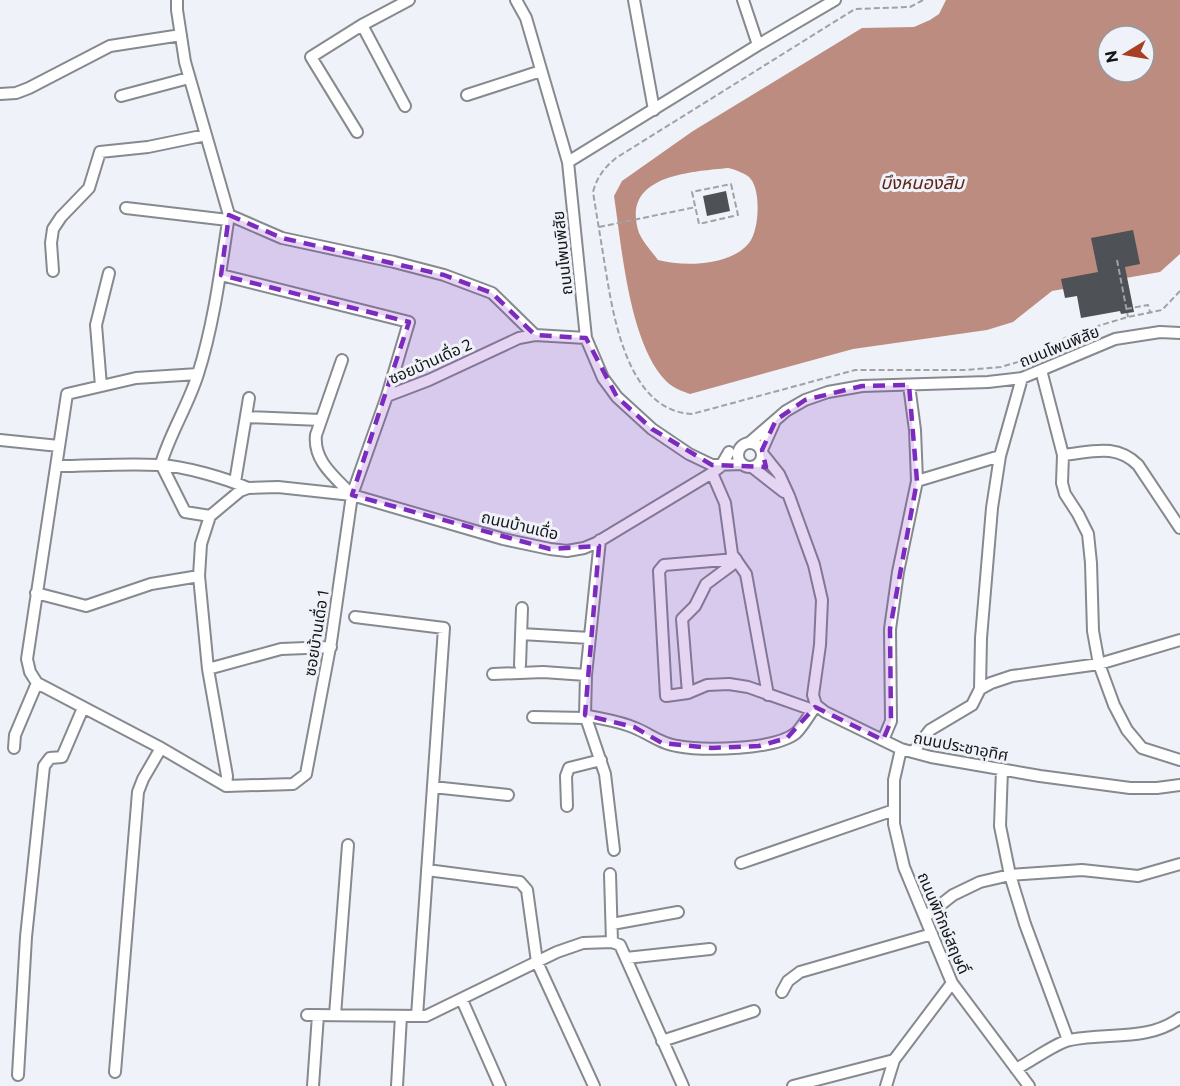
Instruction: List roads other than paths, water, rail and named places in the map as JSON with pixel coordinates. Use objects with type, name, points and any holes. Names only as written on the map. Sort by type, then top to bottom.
[{"type":"street","points":[[177,0],[189,78],[228,217],[221,275],[198,374],[185,409],[169,438],[160,465],[185,512],[210,516]]},
{"type":"street","points":[[357,132],[311,57],[362,25],[409,0]]},
{"type":"street","name":"ถนนโพนพิสัย","points":[[516,0],[526,18],[568,162],[586,338],[603,378],[617,397],[652,429],[689,454],[712,465],[721,466]]},
{"type":"street","points":[[634,0],[654,110]]},
{"type":"street","points":[[743,0],[758,45]]},
{"type":"street","points":[[568,162],[835,0]]},
{"type":"street","points":[[362,25],[405,106]]},
{"type":"street","points":[[0,94],[16,93],[29,88],[110,46],[181,35]]},
{"type":"street","points":[[467,95],[541,71]]},
{"type":"street","points":[[122,96],[189,78]]},
{"type":"street","points":[[53,271],[51,243],[53,229],[61,217],[89,188],[100,152],[148,147],[206,135]]},
{"type":"street","points":[[126,208],[228,217],[282,238],[444,275],[492,293],[535,335]]},
{"type":"street","points":[[101,386],[96,326],[109,273]]},
{"type":"street","points":[[221,275],[410,322],[387,396]]},
{"type":"street","name":"ถนนโพนพิสัย","points":[[734,451],[805,400],[828,392],[862,386],[988,382],[1022,378],[1115,339],[1160,332],[1180,333]]},
{"type":"street","name":"ซอยบ้านเดื่อ 2","points":[[352,495],[387,396],[429,380],[511,341],[535,335],[586,338]]},
{"type":"street","points":[[342,360],[316,435],[315,447],[321,461],[352,495]]},
{"type":"street","points":[[1041,370],[1064,455],[1062,483],[1065,495],[1088,534],[1093,631],[1099,664],[1114,705],[1127,730],[1142,748],[1180,760]]},
{"type":"street","points":[[198,374],[136,378],[67,394],[27,659],[30,672],[37,683],[161,748],[226,786]]},
{"type":"street","points":[[913,752],[930,730],[972,705],[980,689],[981,638],[992,508],[1000,456],[1022,378]]},
{"type":"street","points":[[883,740],[891,721],[889,681],[892,618],[898,572],[917,481],[915,430],[909,385]]},
{"type":"street","points":[[235,482],[249,398]]},
{"type":"street","points":[[246,417],[321,420]]},
{"type":"street","points":[[721,466],[759,464],[776,420]]},
{"type":"street","points":[[0,440],[59,446]]},
{"type":"street","points":[[533,717],[586,717],[634,727],[662,742],[678,747],[759,746],[787,738],[797,732],[815,707],[813,695],[820,645],[822,600],[814,566],[789,496],[778,474],[758,445],[749,442]]},
{"type":"street","points":[[1064,455],[1107,450],[1130,457],[1138,465],[1180,528]]},
{"type":"street","points":[[702,460],[734,451],[747,466],[789,496]]},
{"type":"street","name":"ถนนบ้านเดื่อ","points":[[248,489],[278,487],[352,495],[503,539],[567,551],[584,549],[712,473],[734,451]]},
{"type":"street","points":[[917,481],[1000,456]]},
{"type":"street","points":[[56,466],[160,465],[212,475],[235,482],[248,489]]},
{"type":"street","points":[[712,473],[725,502],[731,548],[746,574],[768,695]]},
{"type":"street","points":[[226,786],[225,764],[208,669],[199,576],[201,544],[210,516],[227,500],[240,491],[248,489]]},
{"type":"street","name":"ซอยบ้านเดื่อ 1","points":[[226,786],[293,784],[306,774],[331,647],[352,495]]},
{"type":"street","points":[[600,540],[586,675],[586,717],[605,774],[614,850]]},
{"type":"street","points":[[736,560],[706,584],[695,606],[682,619],[688,693],[666,696],[659,571],[664,565],[736,560]]},
{"type":"street","points":[[36,593],[86,606],[151,584],[199,576]]},
{"type":"street","points":[[520,665],[522,608]]},
{"type":"street","points":[[355,617],[444,628],[417,1016]]},
{"type":"street","points":[[521,634],[590,638]]},
{"type":"street","points":[[980,689],[1012,676],[1099,664],[1180,640]]},
{"type":"street","points":[[208,669],[281,649],[331,647]]},
{"type":"street","points":[[493,674],[543,672],[586,675]]},
{"type":"street","points":[[14,748],[15,735],[37,683]]},
{"type":"street","name":"ถนนประชาอุทิศ","points":[[688,693],[707,685],[729,684],[748,687],[768,695],[815,707],[901,749],[1002,769],[1130,788],[1180,785]]},
{"type":"street","points":[[18,1075],[26,937],[44,766],[50,758],[62,757],[83,708]]},
{"type":"street","points":[[115,1072],[138,792],[161,748]]},
{"type":"street","name":"ถนนพิทักษ์สฤษดิ์","points":[[901,749],[894,780],[894,824],[904,867],[952,983],[1029,1086]]},
{"type":"street","points":[[567,806],[566,776],[569,768],[601,760]]},
{"type":"street","points":[[1002,769],[1000,826],[1010,874],[1025,924],[1068,1040]]},
{"type":"street","points":[[433,787],[507,795]]},
{"type":"street","points":[[741,863],[894,810]]},
{"type":"street","points":[[335,1015],[348,844]]},
{"type":"street","points":[[925,917],[953,895],[980,882],[1010,874],[1082,870],[1138,876],[1180,864]]},
{"type":"street","points":[[428,870],[520,882],[528,890],[537,962],[594,1086]]},
{"type":"street","points":[[610,874],[612,942]]},
{"type":"street","points":[[612,924],[678,912]]},
{"type":"street","points":[[782,992],[788,981],[800,972],[932,934]]},
{"type":"street","points":[[312,1086],[312,1015],[426,1016],[557,952],[583,943],[612,942],[620,945],[683,1086]]},
{"type":"street","points":[[626,958],[710,949]]},
{"type":"street","points":[[886,1086],[894,1060],[952,983]]},
{"type":"street","points":[[462,1000],[500,1086]]},
{"type":"street","points":[[662,1041],[754,1011]]},
{"type":"street","points":[[397,1086],[402,1016]]},
{"type":"street","points":[[1016,1069],[1068,1040],[1148,1034],[1171,1025],[1180,1018]]},
{"type":"street","points":[[793,1086],[894,1060]]},
{"type":"water","name":"บึงหนองสิม","points":[[946,0],[1180,0],[1180,254],[1160,272],[1052,291],[1013,322],[987,330],[853,349],[690,394],[671,385],[653,364],[635,319],[624,267],[614,196],[622,181],[693,131],[862,28],[914,27],[939,14]],"holes":[[[728,168],[749,177],[756,191],[757,220],[749,243],[741,251],[706,263],[681,264],[658,260],[639,233],[636,214],[640,199],[649,188],[662,180],[678,175]]]}]
